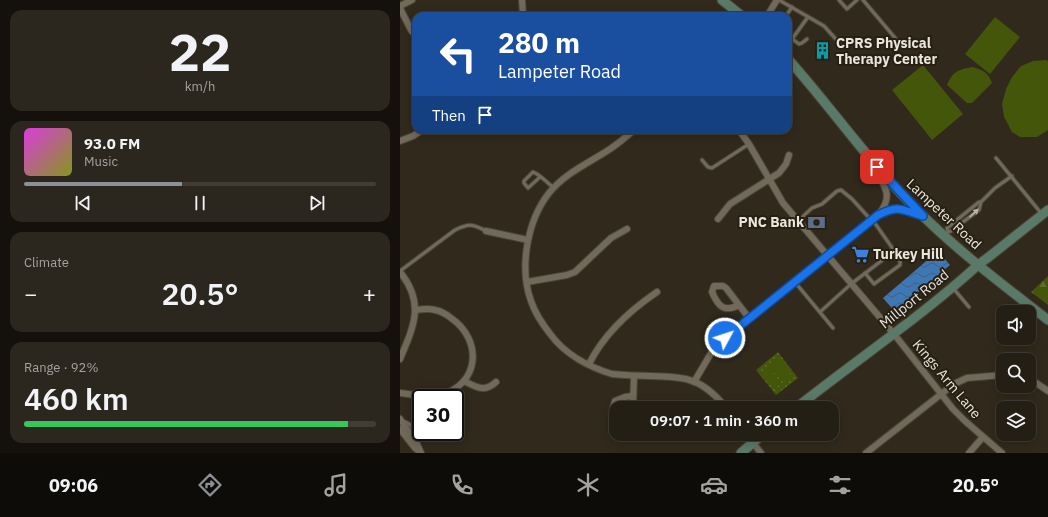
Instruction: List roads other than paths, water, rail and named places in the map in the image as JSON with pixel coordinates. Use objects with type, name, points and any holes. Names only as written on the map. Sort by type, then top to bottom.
[{"type":"main road","points":[[722,0],[737,12]]},
{"type":"main road","name":"Lampeter Road","points":[[792,64],[871,160],[923,216],[946,234],[978,264],[1048,320]]},
{"type":"main road","name":"Millport Road","points":[[805,401],[837,375],[894,334],[978,264],[1045,212]]},
{"type":"main road","points":[[741,453],[753,442]]},
{"type":"street","points":[[412,0],[400,7],[412,29]]},
{"type":"street","points":[[522,0],[523,12]]},
{"type":"street","points":[[770,12],[778,0]]},
{"type":"street","points":[[400,141],[416,134]]},
{"type":"street","points":[[629,134],[610,149],[566,177],[545,199],[534,218],[528,240],[526,262],[527,282],[531,301],[540,320],[551,337],[575,357],[612,374],[688,379],[705,388],[719,401]]},
{"type":"street","name":"Kings Arm Lane","points":[[742,134],[750,144],[783,204],[894,334],[953,409],[1002,453]]},
{"type":"street","points":[[718,218],[730,204],[783,170],[789,155]]},
{"type":"street","points":[[871,160],[886,188],[887,194],[887,199],[884,206],[874,218]]},
{"type":"street","points":[[694,382],[714,348],[794,281],[874,218],[891,209],[899,208],[923,216]]},
{"type":"street","points":[[527,282],[567,275],[575,272],[611,238],[627,229]]},
{"type":"street","points":[[486,231],[528,240]]},
{"type":"street","points":[[400,272],[412,290],[416,310],[412,331],[400,359]]},
{"type":"street","points":[[589,364],[614,328],[629,312],[657,292]]},
{"type":"street","points":[[739,305],[749,318]]},
{"type":"street","points":[[400,393],[439,396],[456,388],[464,380],[470,371],[473,359],[472,346],[463,329],[455,320],[440,311],[427,309],[416,310]]},
{"type":"street","points":[[866,453],[949,387],[964,379],[996,375]]},
{"type":"street","points":[[633,401],[634,376]]},
{"type":"street","points":[[464,380],[480,388],[487,388],[496,382]]},
{"type":"street","points":[[1036,383],[1048,391]]},
{"type":"street","points":[[615,401],[633,396]]},
{"type":"street","points":[[400,419],[415,448],[420,453]]},
{"type":"street","points":[[400,429],[409,437]]},
{"type":"street","points":[[969,453],[983,437]]},
{"type":"street","points":[[753,442],[761,453]]},
{"type":"lane","points":[[778,0],[824,26],[843,47]]},
{"type":"lane","points":[[839,0],[847,9],[857,0]]},
{"type":"lane","points":[[863,0],[896,40]]},
{"type":"lane","points":[[789,12],[792,8]]},
{"type":"lane","points":[[807,39],[799,44],[792,39],[808,17]]},
{"type":"lane","points":[[702,160],[708,167],[712,168],[750,144]]},
{"type":"lane","points":[[996,158],[1045,212]]},
{"type":"lane","points":[[540,177],[528,188],[524,183],[524,181],[533,172],[540,177],[554,188]]},
{"type":"lane","points":[[946,234],[979,210],[982,202],[995,188],[1012,176]]},
{"type":"lane","points":[[798,221],[812,208],[822,204],[841,190],[874,218],[893,248],[893,252],[900,261],[900,265],[877,283],[873,282],[865,273]]},
{"type":"lane","points":[[946,234],[947,228],[979,202],[982,202]]},
{"type":"lane","points":[[400,272],[461,227],[474,225],[486,231]]},
{"type":"lane","points":[[820,312],[851,284],[893,252]]},
{"type":"lane","points":[[794,281],[833,328]]},
{"type":"lane","points":[[952,287],[969,307]]},
{"type":"water","points":[[938,251],[950,265],[895,312],[883,298]]},
{"type":"place","name":"CPRS Physical Therapy Center","points":[[823,51]]},
{"type":"place","name":"PNC Bank","points":[[817,222]]},
{"type":"place","name":"Turkey Hill","points":[[860,254]]}]
